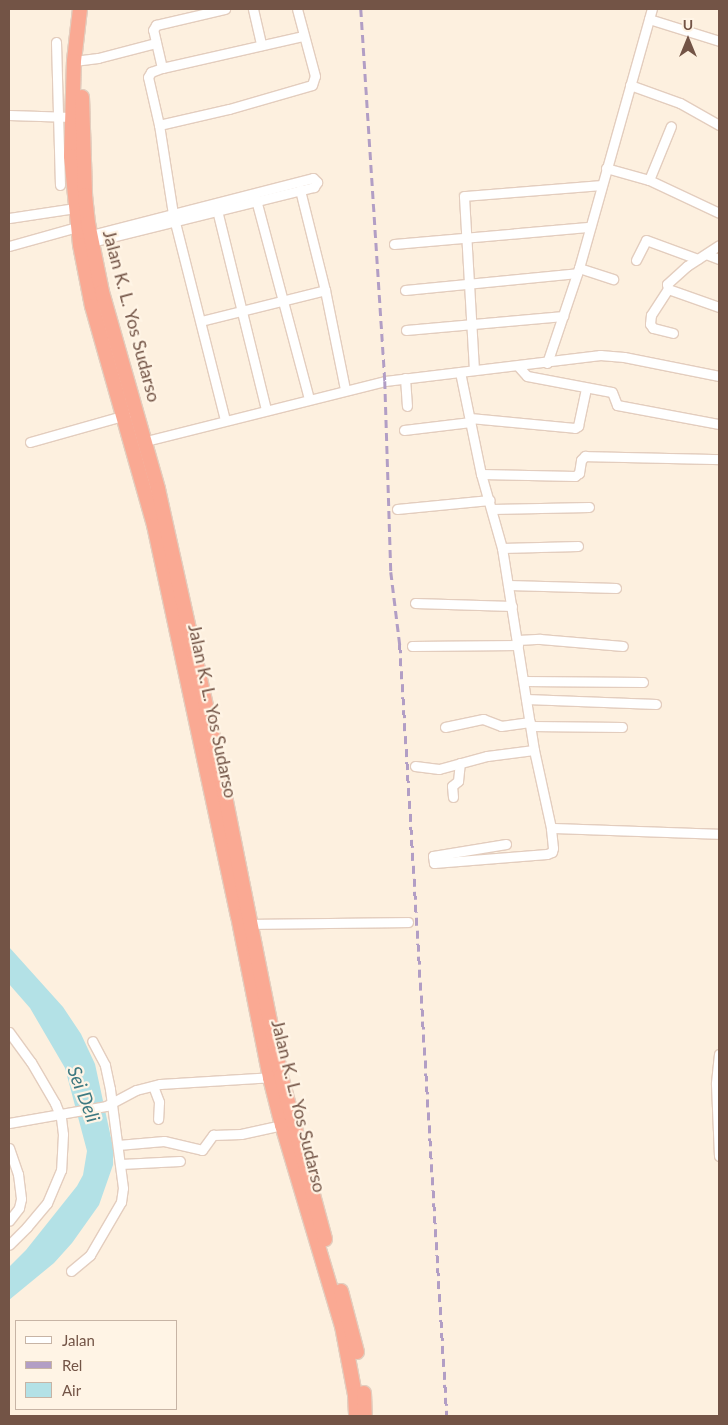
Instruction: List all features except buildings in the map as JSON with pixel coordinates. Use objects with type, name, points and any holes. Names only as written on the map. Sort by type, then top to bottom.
[{"type":"highway","name":"Jalan K. L. Yos Sudarso","points":[[80,9],[79,60],[83,147],[83,238]]},
{"type":"highway","name":"Jalan K. L. Yos Sudarso","points":[[89,9],[79,60],[72,116],[71,208],[102,292],[131,414],[238,916],[275,1077],[351,1323],[365,1395],[365,1416]]},
{"type":"highway","name":"Jalan K. L. Yos Sudarso","points":[[131,414],[146,441],[216,751],[250,924],[282,1125],[342,1326],[356,1395],[356,1416]]},
{"type":"street","points":[[162,68],[153,30],[156,24],[225,9]]},
{"type":"street","points":[[253,9],[261,45]]},
{"type":"street","points":[[159,125],[229,109],[312,85],[315,76],[297,9]]},
{"type":"street","points":[[547,362],[578,271],[652,9]]},
{"type":"street","points":[[649,19],[719,41]]},
{"type":"street","points":[[225,420],[202,321],[174,218],[159,125],[148,77],[151,72],[162,68],[303,36]]},
{"type":"street","points":[[56,42],[60,185]]},
{"type":"street","points":[[79,60],[156,44]]},
{"type":"street","points":[[630,85],[680,103],[719,125]]},
{"type":"street","points":[[9,114],[72,116]]},
{"type":"street","points":[[648,180],[671,126]]},
{"type":"street","points":[[606,168],[648,180],[719,213]]},
{"type":"street","points":[[9,246],[83,238],[174,218],[316,179],[317,185],[314,187],[255,197]]},
{"type":"street","points":[[474,370],[464,196],[601,185]]},
{"type":"street","points":[[300,190],[325,290],[345,390]]},
{"type":"street","points":[[255,197],[309,399]]},
{"type":"street","points":[[217,207],[266,410]]},
{"type":"street","points":[[9,218],[71,208]]},
{"type":"street","points":[[394,244],[590,226]]},
{"type":"street","points":[[636,260],[646,240],[719,259]]},
{"type":"street","points":[[673,333],[653,328],[650,324],[651,315],[668,290],[669,282],[719,245]]},
{"type":"street","points":[[405,290],[578,271],[613,279]]},
{"type":"street","points":[[202,321],[325,290]]},
{"type":"street","points":[[668,290],[719,307]]},
{"type":"street","points":[[406,330],[563,316]]},
{"type":"street","points":[[146,441],[345,390],[405,378],[474,370],[612,355],[719,376]]},
{"type":"street","points":[[518,366],[527,376],[612,392],[617,405],[719,424]]},
{"type":"street","points":[[460,372],[482,474],[502,548],[534,750],[551,828],[553,848],[552,852],[547,854],[434,863],[433,856],[506,844]]},
{"type":"street","points":[[405,378],[407,406]]},
{"type":"street","points":[[404,430],[471,420],[575,428],[578,426],[586,388]]},
{"type":"street","points":[[30,442],[131,414]]},
{"type":"street","points":[[482,474],[575,476],[580,473],[581,460],[585,456],[719,459]]},
{"type":"street","points":[[397,509],[491,504],[589,507]]},
{"type":"street","points":[[502,548],[578,546]]},
{"type":"street","points":[[508,585],[616,588]]},
{"type":"street","points":[[415,603],[512,606]]},
{"type":"street","points":[[412,646],[518,642],[540,639],[623,646]]},
{"type":"street","points":[[524,680],[643,682]]},
{"type":"street","points":[[526,699],[656,704]]},
{"type":"street","points":[[445,727],[483,719],[501,726],[530,724],[622,727]]},
{"type":"street","points":[[415,766],[439,769],[487,756],[534,750]]},
{"type":"street","points":[[453,797],[452,786],[458,781],[460,763]]},
{"type":"street","points":[[551,828],[719,834]]},
{"type":"street","points":[[250,924],[408,922]]},
{"type":"street","points":[[9,1032],[31,1062],[59,1113],[63,1134],[63,1159],[59,1176],[47,1202],[28,1227],[9,1245]]},
{"type":"street","points":[[71,1271],[90,1256],[120,1202],[123,1188],[118,1145],[109,1105],[105,1066],[92,1041]]},
{"type":"street","points":[[719,1054],[716,1084],[719,1156]]},
{"type":"street","points":[[9,1123],[109,1105],[136,1090],[154,1086],[235,1078],[275,1077]]},
{"type":"street","points":[[154,1086],[159,1102],[158,1118]]},
{"type":"street","points":[[118,1145],[164,1141],[202,1150],[213,1135],[241,1134],[282,1125]]},
{"type":"street","points":[[9,1148],[18,1174],[21,1199],[19,1208],[9,1220]]},
{"type":"street","points":[[120,1164],[180,1161]]},
{"type":"water","name":"Sei Deli","points":[[9,947],[63,1007],[81,1034],[95,1064],[113,1147],[113,1165],[99,1205],[72,1243],[54,1263],[9,1300],[9,1267],[26,1250],[77,1186],[83,1175],[87,1151],[65,1068],[30,1008],[9,984]]},
{"type":"railway","points":[[361,9],[385,381],[391,572],[400,645],[447,1416]]}]
